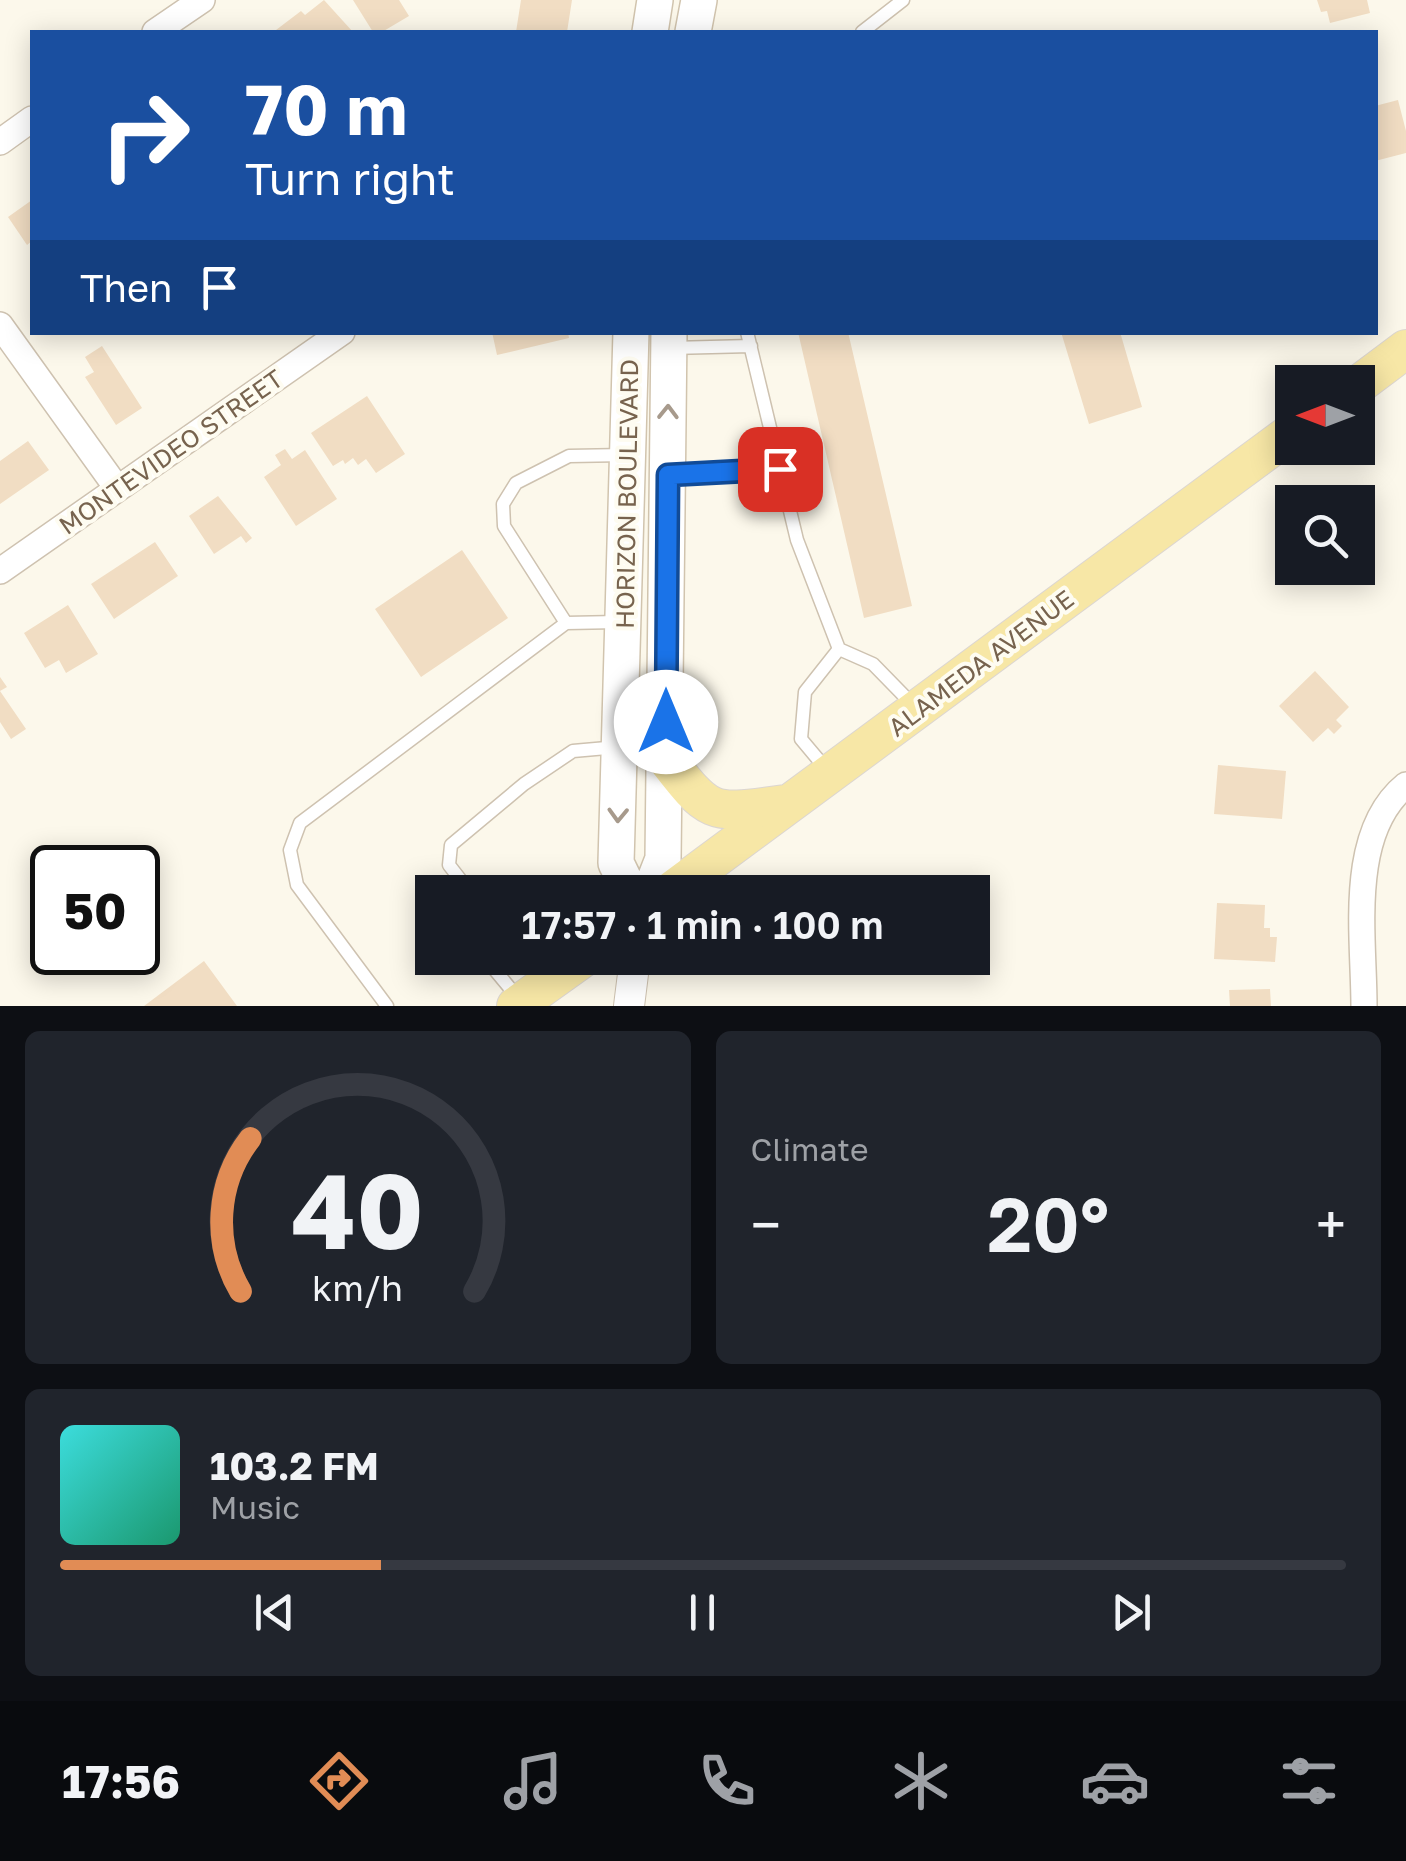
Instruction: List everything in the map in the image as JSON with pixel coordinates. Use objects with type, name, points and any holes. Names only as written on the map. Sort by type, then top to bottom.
[{"type":"main road","points":[[650,30],[655,0]]},
{"type":"main road","points":[[693,30],[699,0]]},
{"type":"main road","name":"HORIZON BOULEVARD","points":[[622,875],[616,863],[631,335]]},
{"type":"main road","name":"HORIZON BOULEVARD","points":[[657,875],[663,859],[669,340]]},
{"type":"main road","points":[[1375,372],[1406,349]]},
{"type":"main road","name":"ALAMEDA AVENUE","points":[[693,875],[1275,445]]},
{"type":"main road","points":[[665,758],[697,800],[713,809],[792,803]]},
{"type":"main road","points":[[518,1004],[559,975]]},
{"type":"street","points":[[158,30],[202,0]]},
{"type":"street","points":[[0,142],[30,120]]},
{"type":"street","points":[[0,326],[117,488]]},
{"type":"street","name":"MONTEVIDEO STREET","points":[[0,571],[338,335]]},
{"type":"street","points":[[1364,1006],[1365,859],[1380,814],[1406,785]]},
{"type":"street","points":[[629,1006],[633,975]]},
{"type":"lane","points":[[865,30],[903,0]]},
{"type":"lane","points":[[669,340],[749,340],[797,540],[838,649],[873,664],[918,710]]},
{"type":"lane","points":[[566,623],[504,526],[502,504],[516,483],[570,456],[628,454]]},
{"type":"lane","points":[[668,475],[780,469]]},
{"type":"lane","points":[[387,1006],[297,885],[290,850],[300,824],[566,623],[624,622]]},
{"type":"lane","points":[[832,776],[801,739],[805,692],[838,649]]},
{"type":"lane","points":[[457,875],[449,865],[451,845],[524,784],[573,751],[621,747]]},
{"type":"lane","points":[[498,975],[518,1004]]},
{"type":"building","points":[[324,0],[351,30],[276,30],[301,11],[305,15]]},
{"type":"building","points":[[353,0],[399,0],[409,16],[385,30],[372,30]]},
{"type":"building","points":[[521,0],[572,0],[567,30],[516,30]]},
{"type":"building","points":[[1317,0],[1367,0],[1370,13],[1330,23],[1327,11],[1321,12]]},
{"type":"building","points":[[1398,100],[1406,131],[1406,153],[1378,160],[1378,105]]},
{"type":"building","points":[[30,201],[27,245],[8,217]]},
{"type":"building","points":[[493,335],[568,335],[569,338],[497,355]]},
{"type":"building","points":[[799,335],[849,335],[912,606],[864,618]]},
{"type":"building","points":[[1062,335],[1121,335],[1142,407],[1089,424]]},
{"type":"building","points":[[102,346],[142,408],[116,425],[85,377],[94,372],[85,357]]},
{"type":"building","points":[[367,396],[405,454],[376,473],[366,459],[358,465],[353,458],[333,466],[311,433]]},
{"type":"building","points":[[28,441],[49,470],[0,504],[0,461]]},
{"type":"building","points":[[285,449],[292,459],[305,450],[337,499],[296,526],[264,477],[281,465],[275,455]]},
{"type":"building","points":[[218,496],[252,538],[246,543],[241,536],[214,554],[189,516]]},
{"type":"building","points":[[155,542],[178,576],[114,619],[91,584]]},
{"type":"building","points":[[462,550],[508,618],[421,677],[375,609]]},
{"type":"building","points":[[68,605],[98,654],[66,673],[59,660],[45,668],[24,633]]},
{"type":"building","points":[[1315,671],[1349,707],[1336,720],[1342,726],[1334,734],[1328,728],[1313,742],[1279,706]]},
{"type":"building","points":[[0,691],[26,729],[11,739],[0,722]]},
{"type":"building","points":[[1218,765],[1286,771],[1282,819],[1214,814]]},
{"type":"building","points":[[1217,903],[1265,905],[1264,928],[1270,928],[1270,937],[1277,937],[1275,962],[1214,959]]},
{"type":"building","points":[[204,961],[237,1006],[144,1006]]},
{"type":"building","points":[[1270,989],[1271,1006],[1230,1006],[1229,990]]},
{"type":"route","points":[[666,722],[668,475],[780,469]]}]
